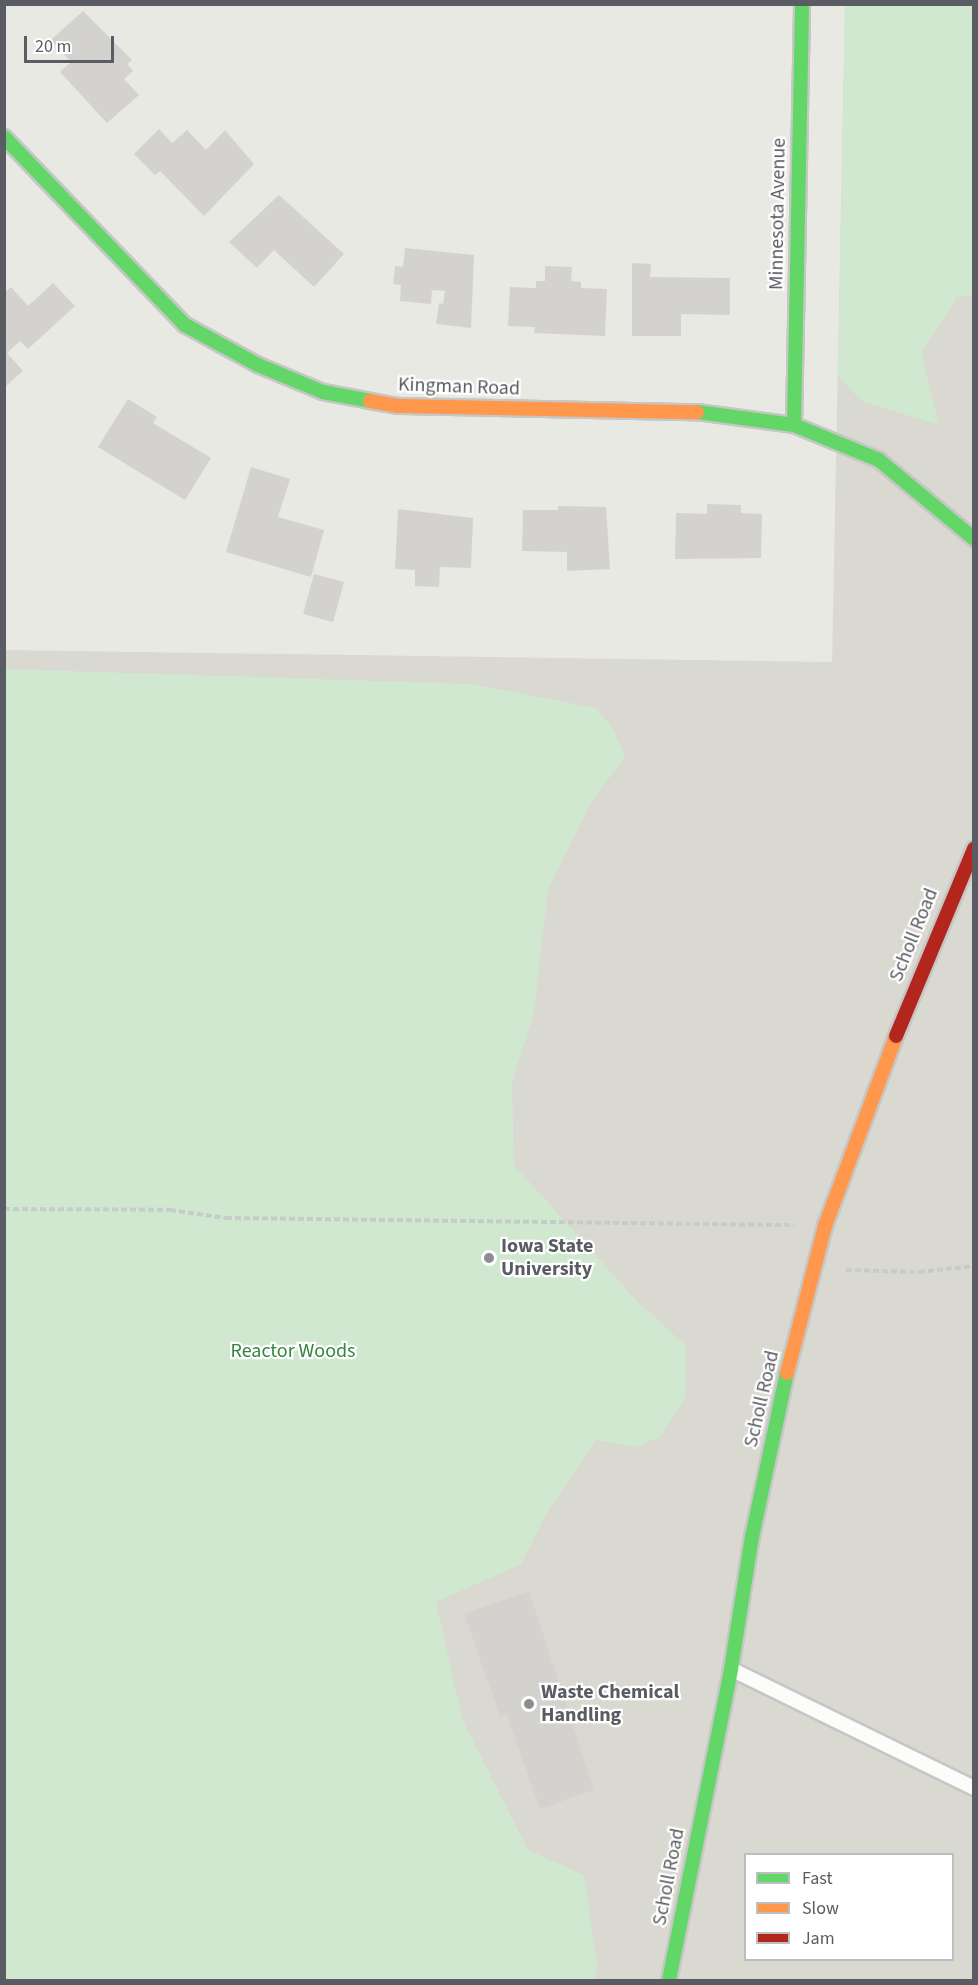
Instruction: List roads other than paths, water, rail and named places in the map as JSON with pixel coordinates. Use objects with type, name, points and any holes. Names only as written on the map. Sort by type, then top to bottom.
[{"type":"street","name":"Minnesota Avenue","points":[[794,425],[802,4]]},
{"type":"street","name":"Kingman Road","points":[[4,137],[185,325],[258,365],[323,393],[399,406],[722,414],[794,425],[879,460],[974,539]]},
{"type":"street","name":"Scholl Road","points":[[669,1980],[731,1669],[755,1526],[788,1369],[825,1226],[921,970],[974,849]]},
{"type":"lane","points":[[731,1669],[974,1788]]},
{"type":"place","name":"Iowa State University","points":[[489,1258]]},
{"type":"place","name":"Waste Chemical Handling","points":[[529,1704]]},
{"type":"park label","name":"Reactor Woods","points":[[293,1351]]}]
